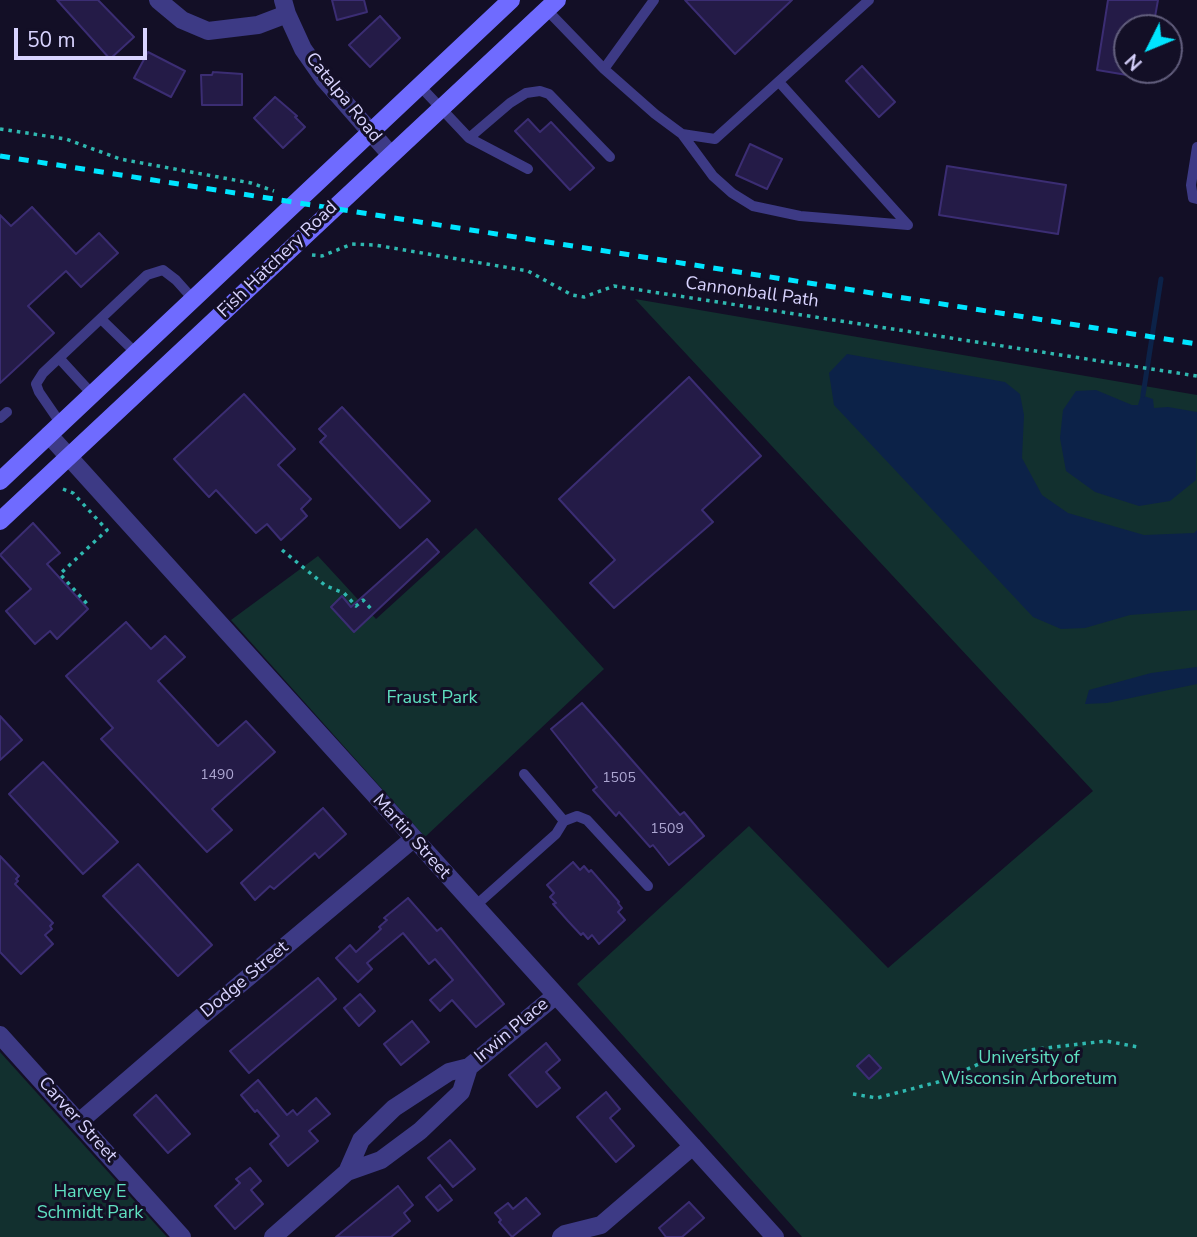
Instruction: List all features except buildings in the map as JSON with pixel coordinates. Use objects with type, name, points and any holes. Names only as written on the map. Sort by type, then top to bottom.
[{"type":"main road","name":"Fish Hatchery Road","points":[[0,481],[510,0]]},
{"type":"main road","name":"Fish Hatchery Road","points":[[0,521],[552,5]]},
{"type":"street","points":[[158,0],[182,20],[208,31],[258,25],[285,7]]},
{"type":"street","name":"Catalpa Road","points":[[285,7],[303,50],[324,79],[390,154]]},
{"type":"street","name":"Martin Street","points":[[55,429],[69,457],[775,1237]]},
{"type":"street","name":"Dodge Street","points":[[79,1122],[413,839]]},
{"type":"street","name":"Irwin Place","points":[[347,1172],[361,1140],[394,1108],[449,1072],[469,1067],[555,996]]},
{"type":"street","name":"Carver Street","points":[[0,1035],[182,1237]]},
{"type":"street","name":"Irwin Place","points":[[273,1237],[347,1172],[381,1160],[420,1131],[461,1091],[469,1067]]},
{"type":"street","points":[[561,1237],[565,1234],[599,1231],[693,1146]]},
{"type":"lane","points":[[604,69],[654,0]]},
{"type":"lane","points":[[682,134],[715,139],[869,0]]},
{"type":"lane","points":[[552,5],[604,69],[682,134],[713,176],[732,193],[754,206],[800,216],[908,225],[779,82]]},
{"type":"lane","points":[[420,86],[469,138],[528,169]]},
{"type":"lane","points":[[469,138],[510,103],[527,93],[540,91],[549,94],[610,157]]},
{"type":"lane","points":[[1197,146],[1191,185],[1193,198],[1197,199]]},
{"type":"lane","points":[[55,429],[36,384],[43,373],[146,275],[163,270],[193,299]]},
{"type":"lane","points":[[101,318],[136,353]]},
{"type":"lane","points":[[60,358],[92,394]]},
{"type":"lane","points":[[524,774],[564,821]]},
{"type":"lane","points":[[474,907],[556,834],[564,821],[577,816],[587,820],[648,886]]},
{"type":"path","points":[[0,129],[66,139],[120,159],[251,183],[275,191]]},
{"type":"path","name":"Cannonball Path","points":[[312,255],[322,256],[352,244],[375,245],[528,271],[572,295],[584,297],[614,286],[1197,376]]},
{"type":"path","points":[[63,489],[73,493],[107,530],[60,574],[89,606]]},
{"type":"path","points":[[282,550],[326,586],[344,593],[356,606],[363,600],[373,611]]},
{"type":"path","points":[[853,1094],[877,1098],[938,1082],[988,1060],[1029,1050],[1106,1041],[1138,1047]]},
{"type":"green space","name":"University of Wisconsin Arboretum","points":[[635,299],[1197,395],[1197,1237],[802,1237],[577,984],[749,826],[888,968],[1093,791]]},
{"type":"green space","name":"Fraust Park","points":[[476,528],[604,669],[425,837],[231,620],[318,556],[376,619]]},
{"type":"green space","name":"Harvey E Schmidt Park","points":[[0,1052],[91,1153],[167,1237],[0,1237]]},
{"type":"water","points":[[847,354],[1005,382],[1020,394],[1024,415],[1022,458],[1042,495],[1068,513],[1144,535],[1194,533],[1197,530],[1197,610],[1130,615],[1085,628],[1061,629],[1033,617],[834,405],[829,373]]},
{"type":"water","points":[[1096,390],[1132,405],[1138,405],[1141,395],[1153,399],[1154,408],[1168,407],[1197,412],[1196,480],[1170,501],[1139,506],[1095,492],[1066,471],[1060,438],[1063,410],[1076,391]]},
{"type":"water","points":[[1197,667],[1197,684],[1107,703],[1085,704],[1089,690],[1151,673]]},
{"type":"waterway","points":[[1143,395],[1161,279]]},
{"type":"railway","points":[[0,156],[1197,344]]}]
